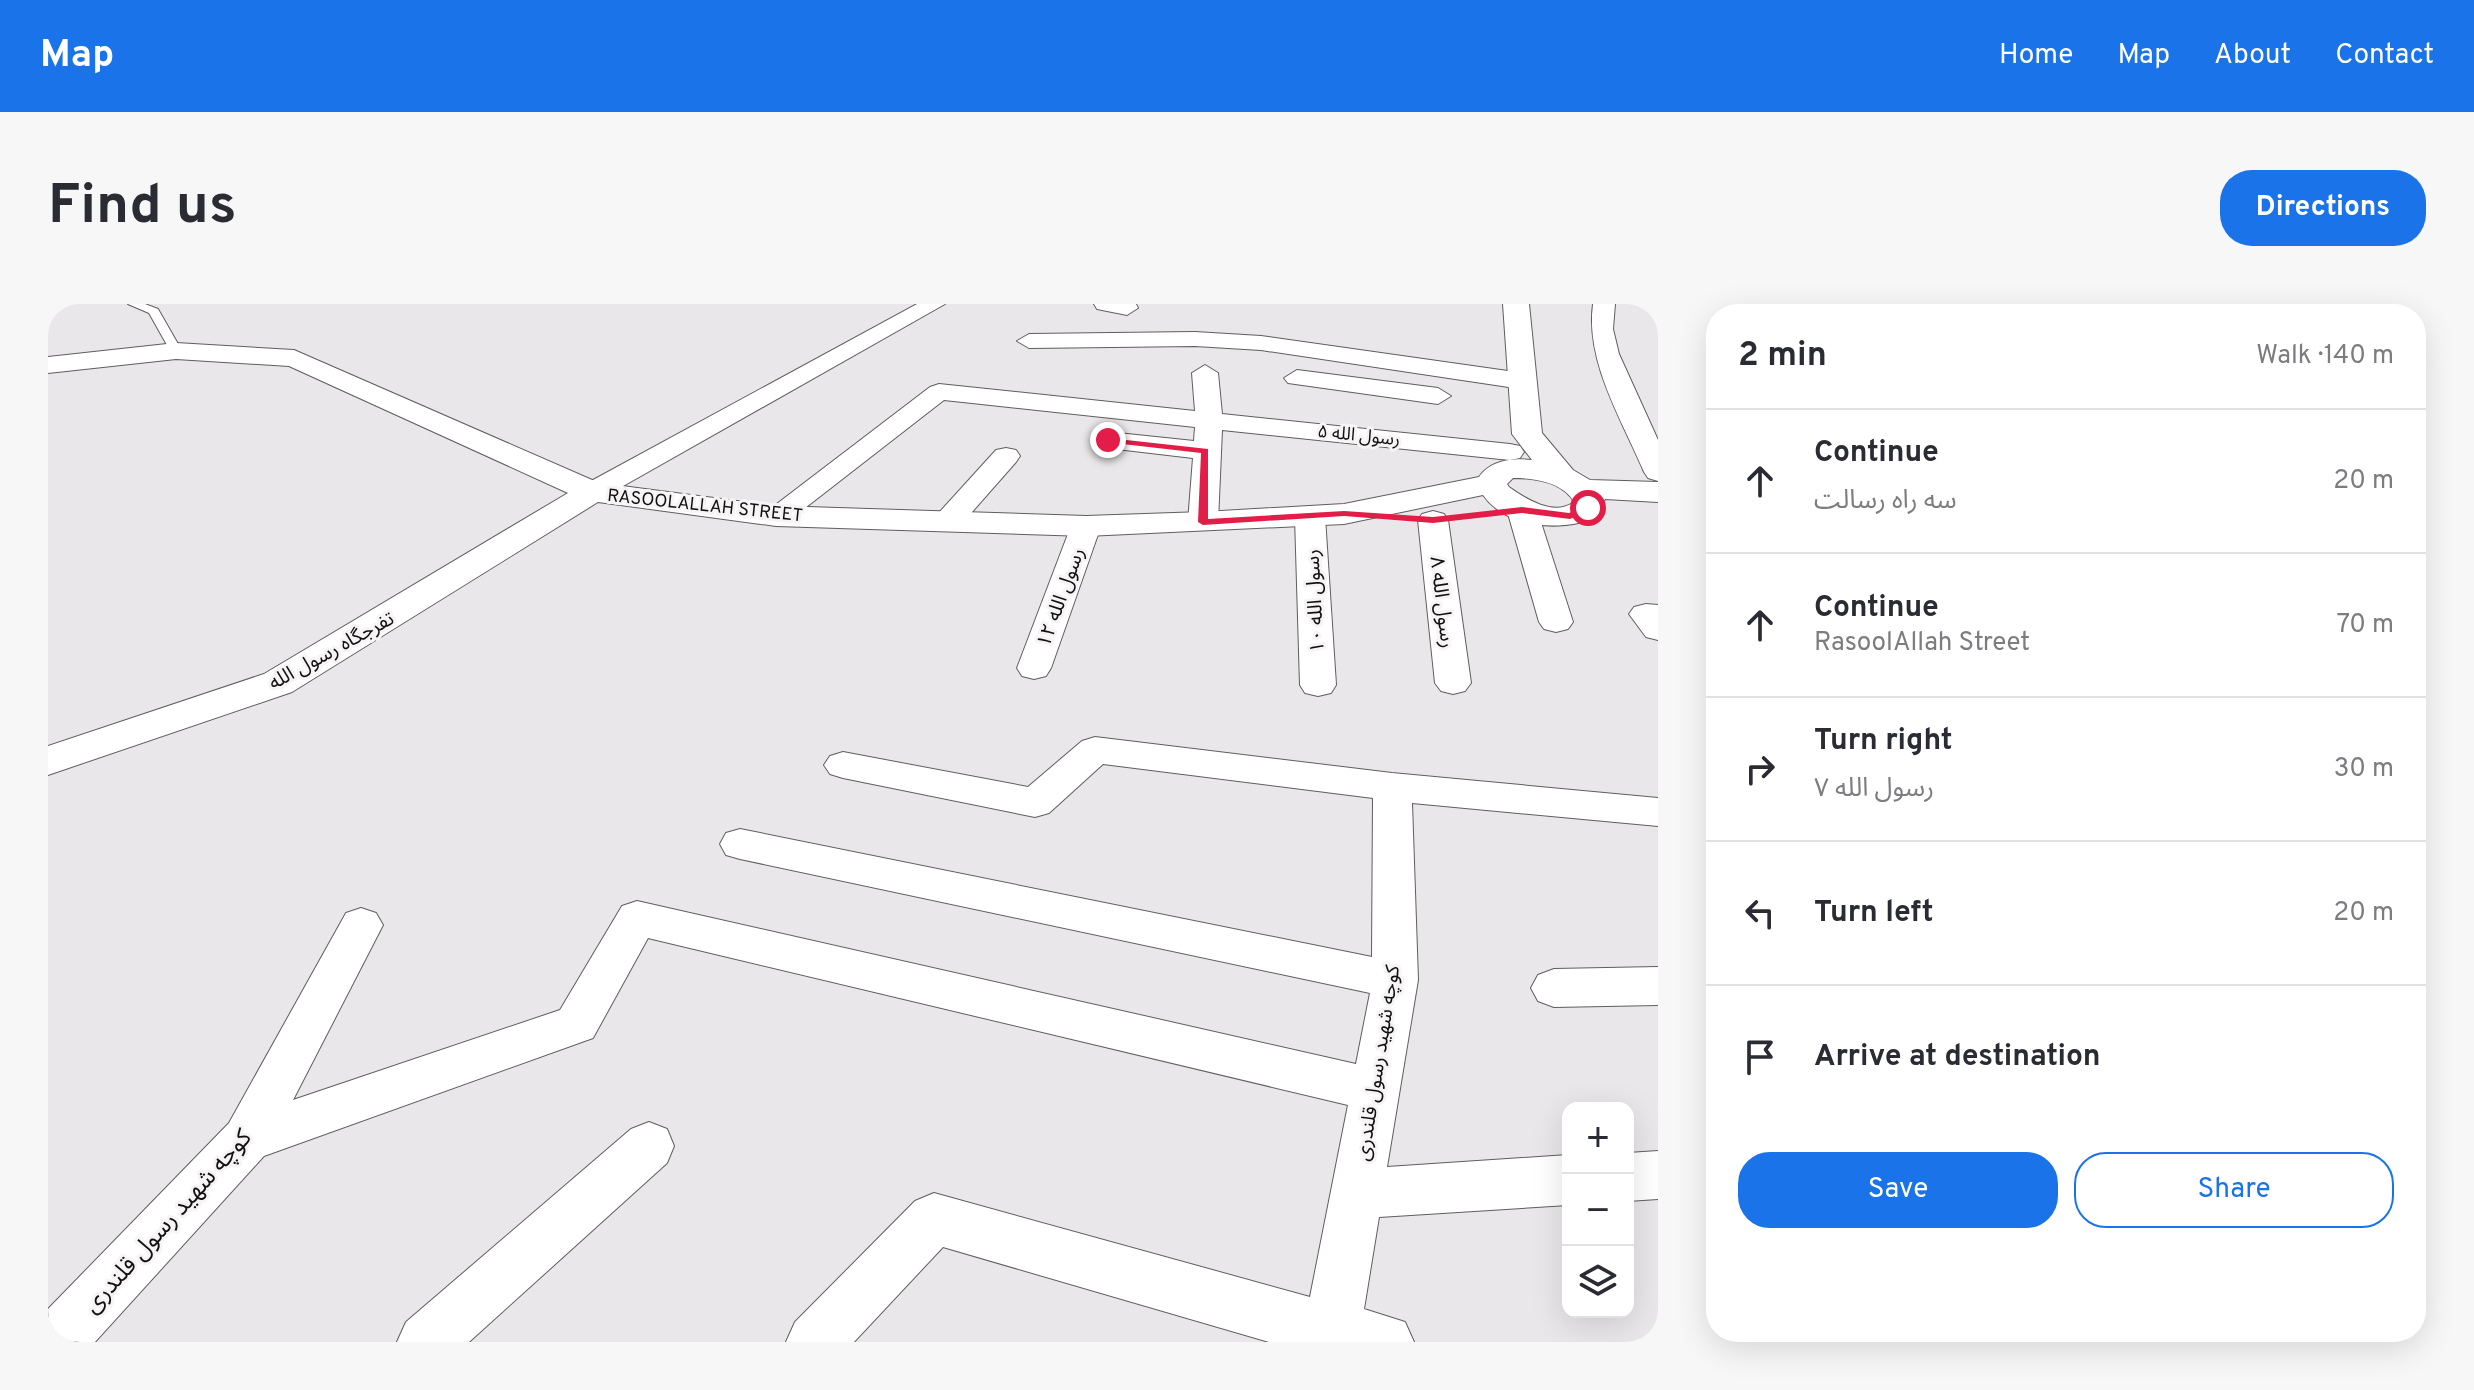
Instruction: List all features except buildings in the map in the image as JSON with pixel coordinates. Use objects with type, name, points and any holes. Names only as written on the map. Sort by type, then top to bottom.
[{"type":"street","points":[[592,492],[934,304]]},
{"type":"street","points":[[1516,304],[1512,439],[1500,498],[1522,510],[1556,622]]},
{"type":"street","points":[[1604,304],[1601,329],[1607,354],[1658,472]]},
{"type":"street","points":[[1029,341],[1195,339],[1261,343],[1512,439],[1578,491],[1658,509]]},
{"type":"street","name":"RASOOLALLAH STREET","points":[[48,365],[176,351],[294,358],[592,492],[776,516],[1086,526],[1344,514],[1433,520],[1522,510],[1570,516],[1578,491],[1522,469],[1512,439],[1344,514]]},
{"type":"street","points":[[1203,522],[1209,419],[1205,373]]},
{"type":"street","points":[[1297,378],[1462,399]]},
{"type":"street","name":"رسول الله ۵","points":[[776,516],[939,392],[1209,419],[1512,439]]},
{"type":"street","points":[[1492,403],[1512,439]]},
{"type":"street","points":[[1108,440],[1205,451]]},
{"type":"street","points":[[947,522],[1006,456]]},
{"type":"street","points":[[1578,491],[1658,492]]},
{"type":"street","name":"تفرجگاه رسول الله","points":[[48,761],[278,683],[592,492]]},
{"type":"street","name":"رسول الله ۱۰","points":[[1310,517],[1318,685]]},
{"type":"street","name":"رسول الله ۸","points":[[1433,520],[1453,683]]},
{"type":"street","name":"رسول الله ۱۲","points":[[1034,668],[1086,526]]},
{"type":"street","points":[[1658,615],[1646,614],[1658,630]]},
{"type":"street","points":[[843,765],[1035,803],[1095,750],[1392,787],[1658,812]]},
{"type":"street","name":"کوچه شهید رسول قلندری","points":[[1349,1339],[1354,1194],[1395,980],[1392,787]]},
{"type":"street","points":[[740,844],[1395,980]]},
{"type":"street","points":[[247,1139],[576,1024],[637,918],[1375,1090]]},
{"type":"street","name":"کوچه شهید رسول قلندری","points":[[56,1342],[247,1139],[361,925]]},
{"type":"street","points":[[1554,988],[1658,986]]},
{"type":"street","points":[[426,1342],[649,1146]]},
{"type":"street","points":[[1634,1177],[1658,1175]]},
{"type":"street","points":[[1354,1194],[1562,1180]]},
{"type":"street","points":[[815,1342],[934,1219],[1349,1339]]},
{"type":"lane","points":[[134,304],[154,311],[176,351]]},
{"type":"route","points":[[1108,440],[1205,451],[1203,522],[1344,514],[1433,520],[1522,510],[1555,517],[1581,513],[1588,508]]}]
